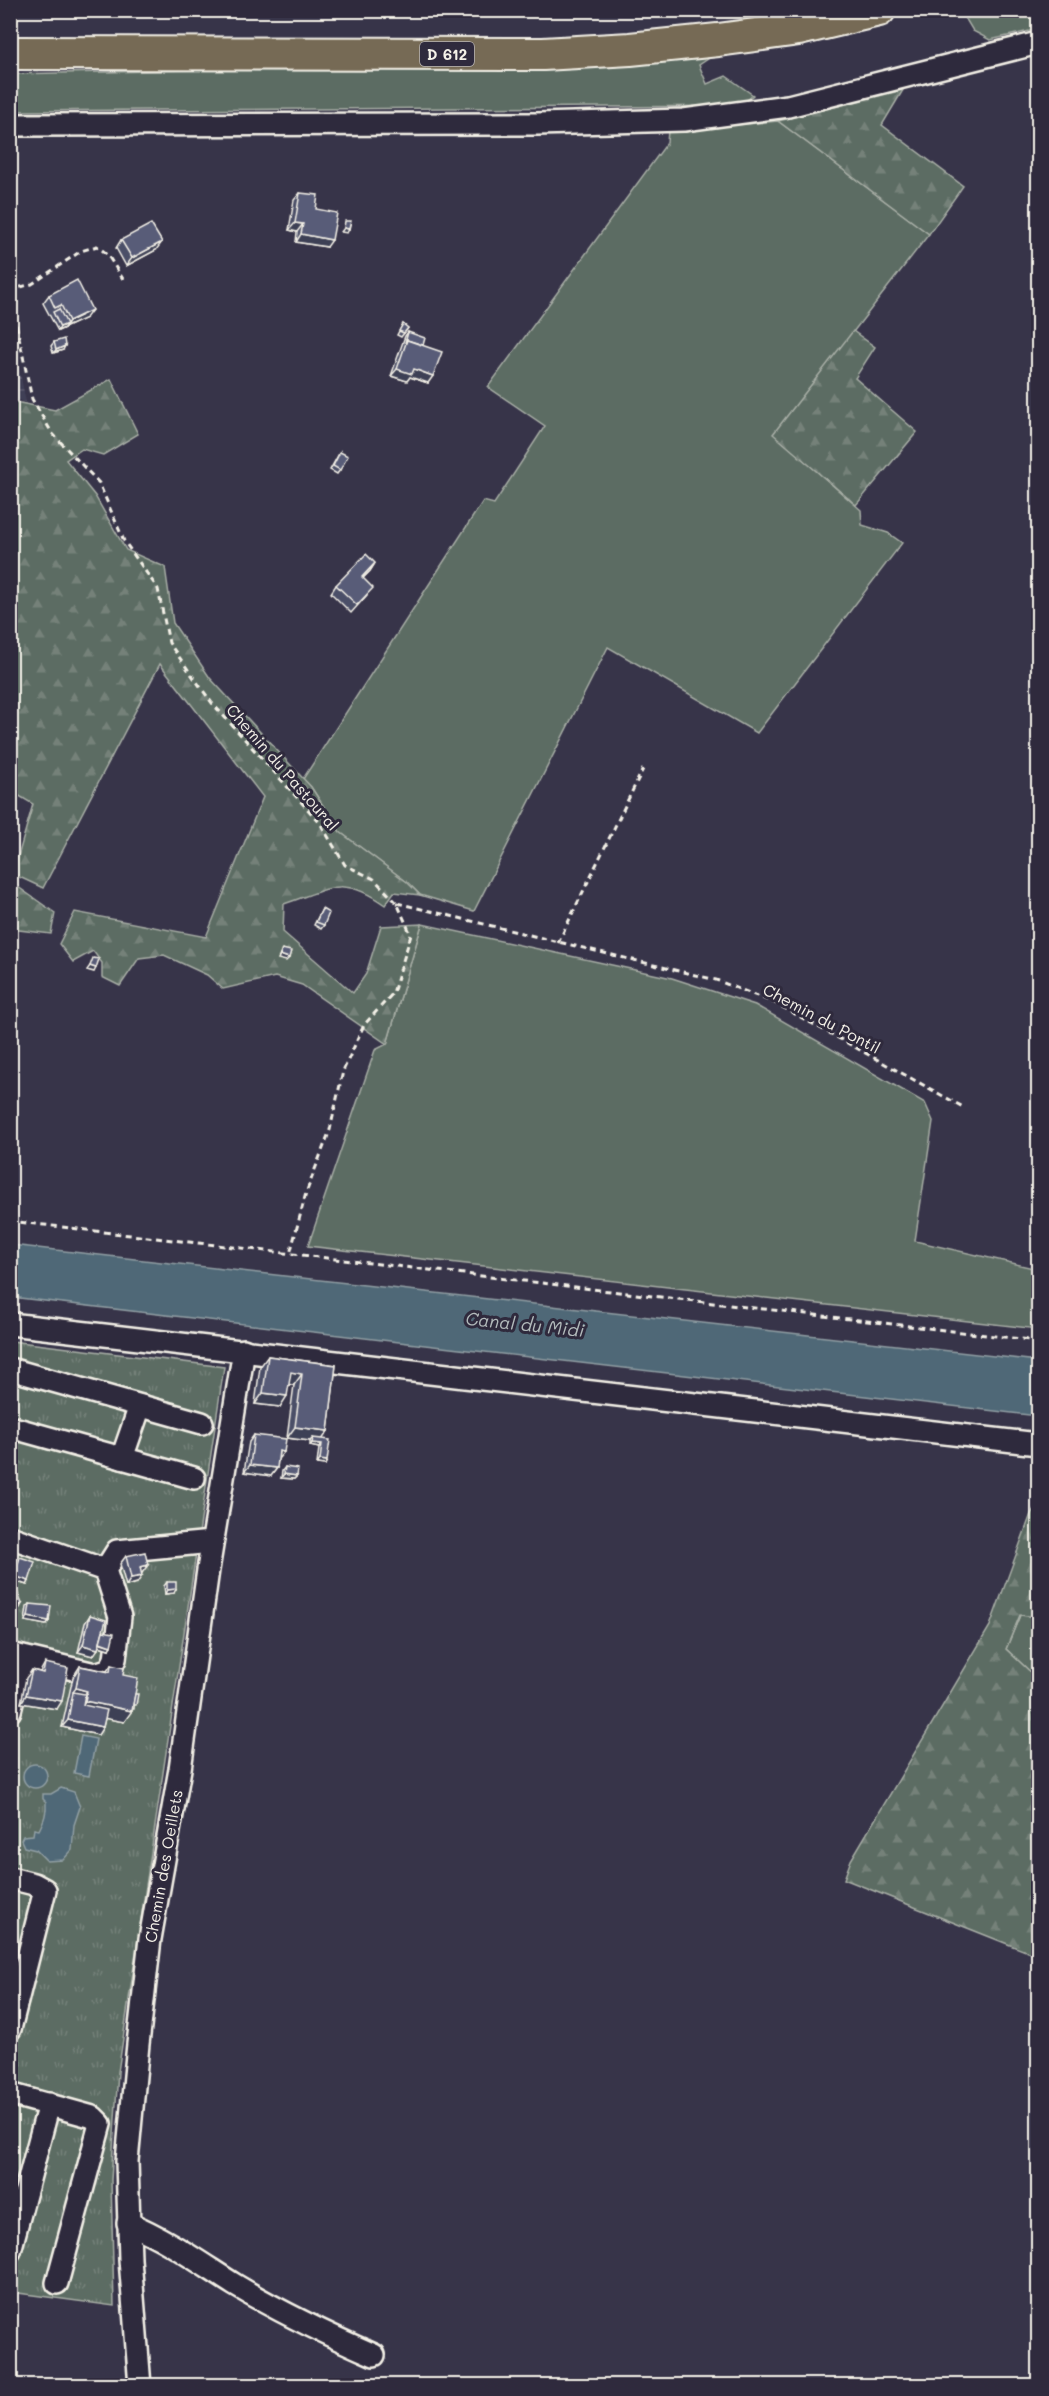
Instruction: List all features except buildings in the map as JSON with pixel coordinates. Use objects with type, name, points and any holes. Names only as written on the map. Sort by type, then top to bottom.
[{"type":"highway","name":"D 612","points":[[10,36],[251,42],[541,40],[629,37],[717,28],[823,10]]},
{"type":"highway","name":"D 612","points":[[10,53],[510,54],[630,49],[799,29],[879,10]]},
{"type":"street","points":[[10,125],[525,124],[684,120],[788,106],[1038,43]]},
{"type":"street","points":[[10,1324],[1038,1443]]},
{"type":"street","name":"Chemin des Oeillets","points":[[140,2385],[128,2223],[127,2162],[149,1950],[180,1769],[212,1542],[244,1350]]},
{"type":"street","points":[[10,1369],[202,1423]]},
{"type":"street","points":[[122,1458],[140,1406]]},
{"type":"street","points":[[10,1427],[194,1478]]},
{"type":"street","points":[[10,1537],[105,1570]]},
{"type":"street","points":[[10,1711],[17,1656],[95,1674],[110,1669],[114,1659],[120,1617],[105,1570],[117,1551],[212,1542]]},
{"type":"street","points":[[10,1878],[34,1884],[45,1890],[10,2029]]},
{"type":"street","points":[[10,2094],[93,2117],[100,2124],[57,2283]]},
{"type":"street","points":[[10,2251],[49,2104]]},
{"type":"street","points":[[128,2223],[153,2234],[234,2284],[304,2323],[374,2355]]},
{"type":"path","points":[[10,292],[32,284],[81,251],[97,246],[107,254],[123,279]]},
{"type":"path","name":"Chemin du Pastoural","points":[[10,292],[32,399],[52,433],[99,483],[124,541],[158,589],[169,643],[212,703],[320,823],[345,865],[374,879],[397,903],[411,935],[393,993],[364,1025],[343,1071],[330,1130],[306,1193],[290,1254]]},
{"type":"path","points":[[558,943],[643,769]]},
{"type":"path","name":"Chemin du Pontil","points":[[397,903],[716,980],[775,1003],[963,1107]]},
{"type":"path","points":[[10,1221],[1038,1341]]},
{"type":"shaded area","points":[[11,329],[26,402],[11,398]]},
{"type":"green space","points":[[961,11],[1038,11],[1038,29],[990,40],[973,31]]},
{"type":"green space","points":[[711,57],[699,65],[707,84],[726,76],[753,95],[740,106],[11,111],[10,74],[592,62]]},
{"type":"green space","points":[[903,90],[882,125],[963,186],[929,234],[778,121]]},
{"type":"green space","points":[[778,121],[929,234],[774,434],[861,510],[862,525],[888,533],[902,543],[757,733],[608,647],[474,911],[420,895],[407,882],[340,832],[311,787],[303,779],[483,501],[494,504],[545,426],[488,387],[667,143],[668,131]]},
{"type":"green space","points":[[853,331],[875,347],[855,378],[917,432],[856,505],[773,434]]},
{"type":"green space","points":[[111,379],[138,434],[103,455],[82,449],[66,460],[95,496],[126,550],[165,567],[173,623],[210,678],[311,787],[340,832],[407,882],[420,895],[394,892],[385,905],[358,890],[336,887],[284,904],[283,932],[353,993],[366,974],[381,926],[422,924],[387,1044],[302,985],[275,977],[223,989],[207,975],[164,955],[139,958],[120,986],[102,977],[102,963],[93,951],[73,962],[59,944],[75,912],[206,937],[263,797],[160,664],[43,888],[13,874],[33,804],[11,791],[10,401],[55,410]]},
{"type":"green space","points":[[11,882],[55,913],[51,934],[11,929]]},
{"type":"green space","points":[[422,924],[672,978],[755,1005],[925,1103],[933,1121],[915,1241],[1038,1269],[1038,1329],[308,1246],[375,1050],[387,1044]]},
{"type":"green space","points":[[11,1341],[224,1367],[118,2072],[111,2180],[114,2306],[11,2292]]},
{"type":"green space","points":[[1038,1502],[1038,1617],[1020,1615],[1006,1649],[1038,1679],[1038,1956],[844,1879],[851,1860],[990,1626],[1031,1514]]},
{"type":"green space","points":[[1020,1615],[1038,1617],[1038,1679],[1006,1649]]},
{"type":"water","name":"Canal du Midi","points":[[11,1245],[1038,1361],[1038,1416],[11,1297]]},
{"type":"water","points":[[81,1736],[96,1739],[89,1776],[74,1773]]},
{"type":"water","points":[[35,1764],[44,1767],[47,1776],[44,1785],[35,1788],[26,1785],[23,1776],[26,1767]]},
{"type":"water","points":[[61,1788],[74,1792],[80,1807],[74,1825],[72,1850],[63,1860],[47,1861],[36,1850],[24,1847],[21,1840],[23,1836],[33,1835],[34,1829],[39,1830],[41,1826],[46,1810],[43,1794],[51,1794]]}]
